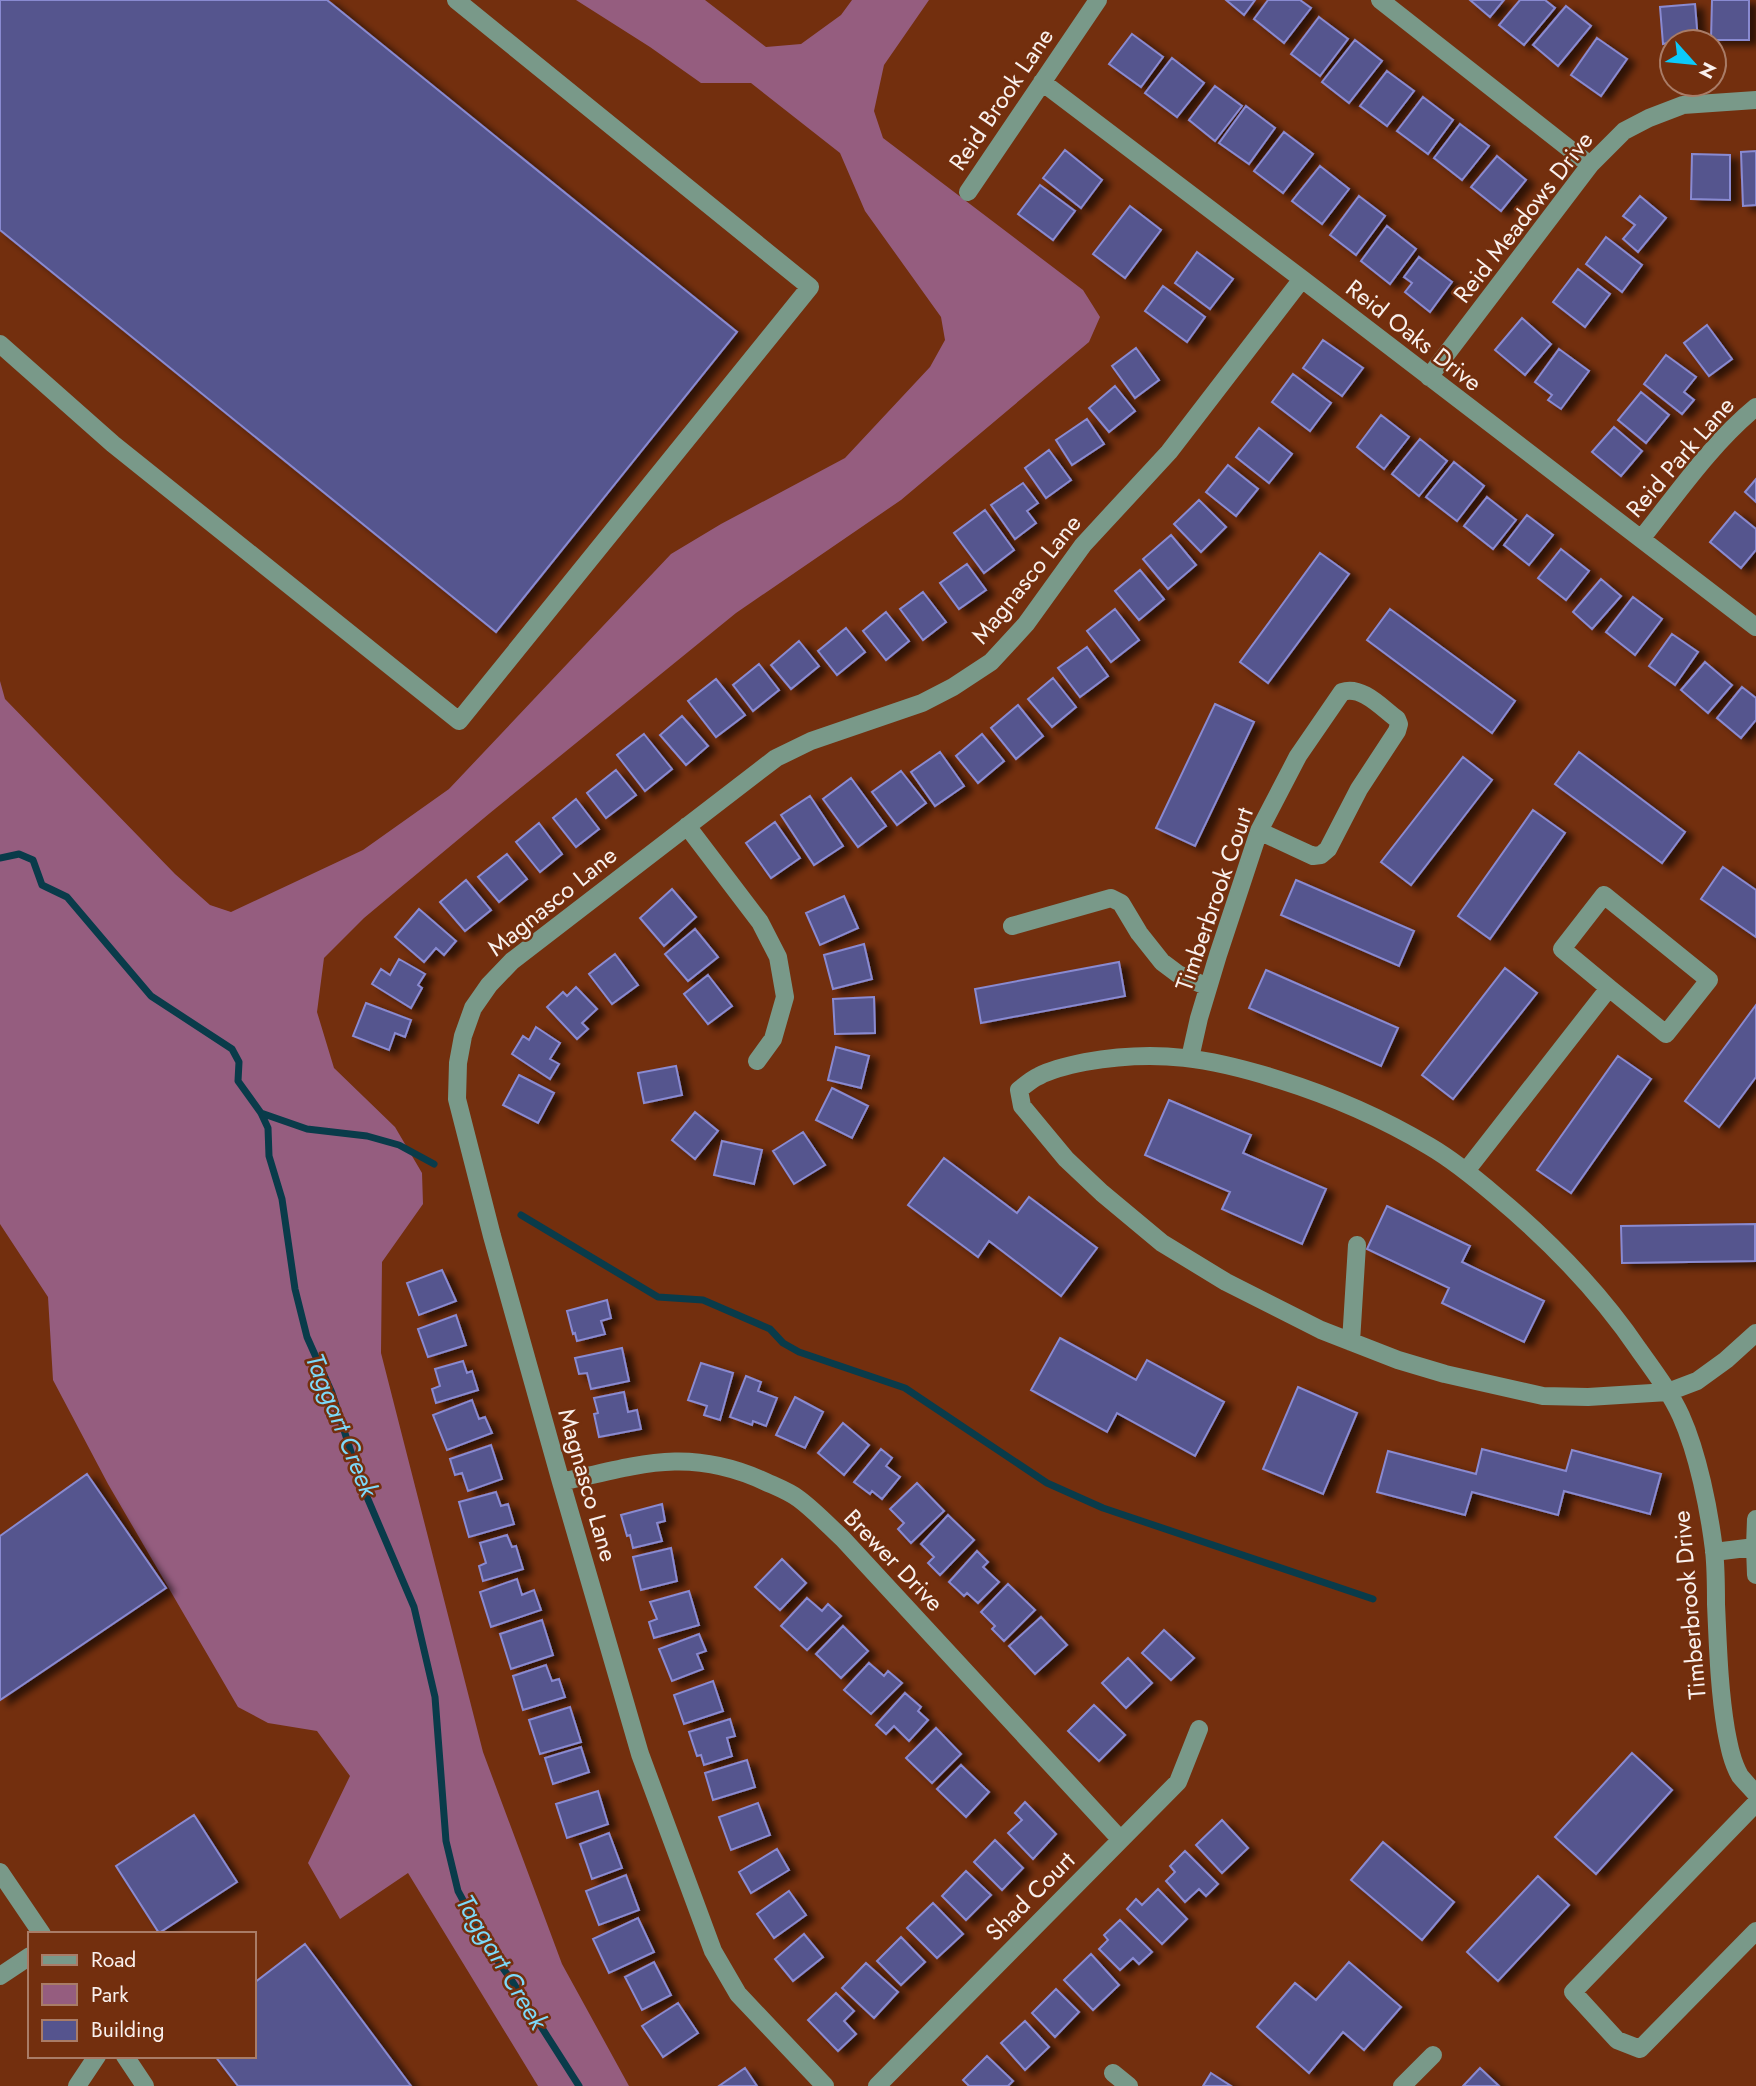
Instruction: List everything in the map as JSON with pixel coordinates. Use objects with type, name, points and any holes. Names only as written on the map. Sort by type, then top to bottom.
[{"type":"street","points":[[0,344],[113,444],[459,721],[810,287],[456,0]]},
{"type":"street","name":"Reid Brook Lane","points":[[968,192],[1098,0]]},
{"type":"street","points":[[1380,0],[1590,164]]},
{"type":"street","points":[[1400,15],[1411,0]]},
{"type":"street","name":"Reid Oaks Drive","points":[[1042,82],[1756,627]]},
{"type":"street","name":"Reid Meadows Drive","points":[[1429,377],[1590,164],[1623,131],[1684,105],[1756,100]]},
{"type":"street","name":"Magnasco Lane","points":[[825,2086],[738,1994],[713,1951],[640,1754],[561,1482],[457,1099],[458,1063],[463,1035],[473,1008],[489,985],[512,961],[776,758],[811,741],[922,703],[991,662],[1027,624],[1083,545],[1169,452],[1302,279]]},
{"type":"street","name":"Reid Park Lane","points":[[1641,539],[1714,448],[1756,407]]},
{"type":"street","name":"Timberbrook Court","points":[[1190,1058],[1208,987],[1259,831],[1298,757],[1342,692],[1349,689],[1358,691],[1397,719],[1397,731],[1359,789],[1328,849],[1321,855],[1313,856],[1259,831]]},
{"type":"street","points":[[687,827],[760,922],[778,957],[785,997],[773,1039],[757,1061]]},
{"type":"street","points":[[1604,895],[1709,980],[1666,1034],[1609,988],[1562,949],[1604,895]]},
{"type":"street","points":[[1012,926],[1111,898],[1121,903],[1139,933],[1162,962],[1178,974],[1208,987]]},
{"type":"street","points":[[1466,1171],[1609,988]]},
{"type":"street","name":"Timberbrook Drive","points":[[1351,1342],[1321,1331],[1226,1282],[1162,1243],[1066,1159],[1023,1106],[1019,1090],[1039,1076],[1109,1058],[1147,1055],[1190,1058],[1231,1065],[1322,1094],[1429,1146],[1466,1171],[1567,1259],[1621,1323],[1668,1392],[1682,1418],[1707,1509],[1714,1552],[1719,1671],[1731,1757],[1741,1776],[1756,1794]]},
{"type":"street","points":[[1357,1245],[1351,1342],[1446,1374],[1543,1396],[1588,1397],[1668,1392],[1697,1381],[1756,1334]]},
{"type":"street","name":"Brewer Drive","points":[[561,1482],[642,1463],[686,1460],[717,1465],[756,1478],[797,1497],[843,1539],[1120,1839]]},
{"type":"street","points":[[1756,1519],[1756,1575]]},
{"type":"street","points":[[1714,1552],[1755,1547]]},
{"type":"street","name":"Shad Court","points":[[877,2086],[1178,1782],[1199,1729]]},
{"type":"street","points":[[1756,1803],[1573,1992],[1617,2040],[1640,2049],[1756,1931]]},
{"type":"street","points":[[0,1872],[41,1932]]},
{"type":"street","points":[[0,1976],[28,1957]]},
{"type":"street","points":[[1402,2086],[1433,2055]]},
{"type":"street","points":[[76,2086],[96,2058]]},
{"type":"street","points":[[126,2058],[145,2086]]},
{"type":"street","points":[[1113,2073],[1129,2086]]},
{"type":"green space","points":[[576,0],[705,0],[766,47],[801,44],[841,15],[852,0],[929,0],[884,65],[874,111],[883,138],[1083,290],[1100,317],[1089,342],[901,500],[736,613],[364,918],[324,958],[317,1012],[334,1068],[395,1127],[422,1173],[423,1204],[382,1262],[381,1353],[483,1752],[562,1964],[629,2086],[538,2086],[408,1873],[340,1919],[308,1863],[350,1776],[317,1731],[268,1723],[238,1707],[108,1484],[53,1380],[48,1297],[0,1224],[0,681],[5,699],[175,874],[210,905],[231,912],[363,850],[449,789],[671,554],[721,524],[845,458],[930,367],[945,340],[941,317],[865,211],[840,153],[751,83],[701,83]]},
{"type":"building","points":[[0,0],[327,0],[737,332],[496,632],[0,230]]},
{"type":"building","points":[[1226,0],[1255,0],[1244,15]]},
{"type":"building","points":[[1268,0],[1300,0],[1311,8],[1284,43],[1254,19]]},
{"type":"building","points":[[1470,0],[1504,0],[1490,17]]},
{"type":"building","points":[[1520,0],[1545,0],[1555,8],[1524,45],[1499,25]]},
{"type":"building","points":[[1712,0],[1749,0],[1749,40],[1728,40],[1728,28],[1711,28]]},
{"type":"building","points":[[1695,4],[1697,28],[1662,28],[1660,7]]},
{"type":"building","points":[[1566,6],[1591,26],[1558,66],[1533,45]]},
{"type":"building","points":[[1319,17],[1348,39],[1320,76],[1291,54]]},
{"type":"building","points":[[1132,34],[1163,57],[1141,87],[1109,64]]},
{"type":"building","points":[[1597,38],[1627,59],[1601,96],[1571,75]]},
{"type":"building","points":[[1355,40],[1382,61],[1349,103],[1322,82]]},
{"type":"building","points":[[1172,58],[1204,83],[1177,117],[1145,93]]},
{"type":"building","points":[[1387,71],[1414,91],[1387,126],[1360,106]]},
{"type":"building","points":[[1215,86],[1242,106],[1215,141],[1189,120]]},
{"type":"building","points":[[1423,97],[1453,120],[1428,154],[1397,131]]},
{"type":"building","points":[[1246,106],[1275,128],[1249,164],[1219,143]]},
{"type":"building","points":[[1460,124],[1489,146],[1462,180],[1434,158]]},
{"type":"building","points":[[1284,132],[1313,154],[1283,193],[1254,171]]},
{"type":"building","points":[[1065,150],[1102,180],[1081,208],[1043,178]]},
{"type":"building","points":[[1756,151],[1756,205],[1743,206],[1741,152]]},
{"type":"building","points":[[1692,154],[1730,155],[1730,200],[1691,199]]},
{"type":"building","points":[[1497,156],[1526,180],[1501,211],[1471,187]]},
{"type":"building","points":[[1320,166],[1349,189],[1322,224],[1292,201]]},
{"type":"building","points":[[1040,185],[1075,211],[1053,240],[1018,214]]},
{"type":"building","points":[[1359,196],[1385,216],[1356,255],[1330,235]]},
{"type":"building","points":[[1640,196],[1666,218],[1638,252],[1623,239],[1635,225],[1623,216]]},
{"type":"building","points":[[1130,206],[1161,230],[1125,278],[1093,254]]},
{"type":"building","points":[[1387,226],[1416,249],[1390,284],[1361,261]]},
{"type":"building","points":[[1606,237],[1642,265],[1622,292],[1586,264]]},
{"type":"building","points":[[1197,252],[1233,279],[1210,309],[1175,283]]},
{"type":"building","points":[[1419,257],[1452,282],[1430,312],[1405,292],[1412,283],[1404,277]]},
{"type":"building","points":[[1578,269],[1610,294],[1585,327],[1553,302]]},
{"type":"building","points":[[1163,286],[1205,317],[1187,342],[1145,311]]},
{"type":"building","points":[[1522,318],[1551,344],[1525,375],[1495,350]]},
{"type":"building","points":[[1707,325],[1732,359],[1709,376],[1684,343]]},
{"type":"building","points":[[1323,340],[1363,368],[1342,396],[1303,368]]},
{"type":"building","points":[[1136,348],[1159,380],[1135,398],[1112,366]]},
{"type":"building","points":[[1559,349],[1589,371],[1561,409],[1548,400],[1552,395],[1535,382]]},
{"type":"building","points":[[1666,355],[1696,377],[1684,392],[1694,400],[1682,414],[1644,384]]},
{"type":"building","points":[[1293,374],[1331,403],[1310,431],[1272,402]]},
{"type":"building","points":[[1115,386],[1135,411],[1109,432],[1089,408]]},
{"type":"building","points":[[1641,392],[1669,415],[1646,443],[1618,420]]},
{"type":"building","points":[[1381,415],[1409,437],[1384,469],[1357,447]]},
{"type":"building","points":[[1087,419],[1104,444],[1072,465],[1056,440]]},
{"type":"building","points":[[1614,427],[1642,451],[1621,476],[1592,452]]},
{"type":"building","points":[[1259,428],[1292,454],[1269,483],[1236,457]]},
{"type":"building","points":[[1420,439],[1447,461],[1419,496],[1392,474]]},
{"type":"building","points":[[1049,450],[1071,480],[1046,498],[1025,468]]},
{"type":"building","points":[[1454,462],[1484,486],[1457,521],[1426,497]]},
{"type":"building","points":[[1228,465],[1258,489],[1236,516],[1206,492]]},
{"type":"building","points":[[1756,479],[1756,502],[1745,492]]},
{"type":"building","points":[[1023,483],[1038,503],[1027,511],[1036,523],[1015,539],[991,505]]},
{"type":"building","points":[[1487,497],[1516,520],[1493,549],[1464,526]]},
{"type":"building","points":[[1199,500],[1226,527],[1201,552],[1174,524]]},
{"type":"building","points":[[985,510],[1014,550],[984,573],[954,533]]},
{"type":"building","points":[[1735,512],[1756,529],[1756,550],[1741,568],[1710,542]]},
{"type":"building","points":[[1527,515],[1553,535],[1529,565],[1504,545]]},
{"type":"building","points":[[1171,535],[1196,565],[1168,589],[1143,559]]},
{"type":"building","points":[[1561,549],[1589,571],[1566,600],[1538,578]]},
{"type":"building","points":[[1320,553],[1349,574],[1268,683],[1240,662]]},
{"type":"building","points":[[967,564],[986,590],[959,609],[940,583]]},
{"type":"building","points":[[1140,570],[1164,599],[1139,620],[1115,591]]},
{"type":"building","points":[[1601,579],[1621,596],[1592,629],[1573,612]]},
{"type":"building","points":[[923,592],[946,622],[923,640],[900,609]]},
{"type":"building","points":[[1633,597],[1662,619],[1635,655],[1606,632]]},
{"type":"building","points":[[1115,609],[1139,640],[1111,662],[1087,631]]},
{"type":"building","points":[[1390,609],[1515,701],[1492,733],[1367,640]]},
{"type":"building","points":[[886,612],[909,641],[886,660],[863,631]]},
{"type":"building","points":[[846,628],[865,652],[837,675],[818,651]]},
{"type":"building","points":[[1672,634],[1698,652],[1675,685],[1649,666]]},
{"type":"building","points":[[799,641],[819,666],[791,689],[771,665]]},
{"type":"building","points":[[1087,647],[1108,676],[1080,697],[1058,668]]},
{"type":"building","points":[[1705,662],[1732,685],[1708,713],[1681,690]]},
{"type":"building","points":[[759,664],[779,690],[753,711],[733,685]]},
{"type":"building","points":[[1053,678],[1076,707],[1052,727],[1028,699]]},
{"type":"building","points":[[716,679],[745,715],[716,737],[688,701]]},
{"type":"building","points":[[1742,687],[1756,698],[1756,720],[1741,738],[1717,718]]},
{"type":"building","points":[[1215,704],[1254,722],[1195,846],[1156,828]]},
{"type":"building","points":[[1018,705],[1043,736],[1016,759],[991,728]]},
{"type":"building","points":[[682,716],[708,746],[686,765],[660,735]]},
{"type":"building","points":[[644,734],[672,769],[645,791],[617,755]]},
{"type":"building","points":[[982,734],[1004,761],[978,783],[956,756]]},
{"type":"building","points":[[940,752],[964,786],[935,806],[911,772]]},
{"type":"building","points":[[1579,752],[1685,832],[1662,863],[1555,784]]},
{"type":"building","points":[[1463,757],[1492,780],[1411,885],[1381,862]]},
{"type":"building","points":[[616,770],[636,795],[606,818],[587,793]]},
{"type":"building","points":[[901,771],[926,803],[897,825],[872,792]]},
{"type":"building","points":[[851,778],[886,826],[858,847],[823,799]]},
{"type":"building","points":[[810,796],[843,846],[814,865],[781,815]]},
{"type":"building","points":[[576,799],[599,829],[576,847],[553,818]]},
{"type":"building","points":[[1533,810],[1565,833],[1490,939],[1458,916]]},
{"type":"building","points":[[775,822],[800,858],[771,878],[746,843]]},
{"type":"building","points":[[539,823],[562,854],[540,872],[516,842]]},
{"type":"building","points":[[507,854],[527,879],[499,902],[478,877]]},
{"type":"building","points":[[1723,867],[1756,890],[1756,937],[1701,899]]},
{"type":"building","points":[[466,880],[491,910],[465,931],[440,902]]},
{"type":"building","points":[[1296,880],[1414,931],[1399,966],[1281,915]]},
{"type":"building","points":[[672,889],[696,917],[664,946],[640,918]]},
{"type":"building","points":[[844,896],[858,928],[820,945],[806,913]]},
{"type":"building","points":[[419,909],[456,941],[444,955],[436,948],[424,962],[395,937]]},
{"type":"building","points":[[695,929],[718,957],[688,981],[665,954]]},
{"type":"building","points":[[864,944],[872,979],[833,989],[824,955]]},
{"type":"building","points":[[615,954],[638,985],[612,1004],[589,974]]},
{"type":"building","points":[[399,959],[425,974],[418,985],[422,988],[411,1008],[372,984],[381,969],[390,975]]},
{"type":"building","points":[[1119,962],[1125,996],[981,1023],[975,989]]},
{"type":"building","points":[[1505,968],[1537,993],[1453,1099],[1422,1075]]},
{"type":"building","points":[[1266,970],[1398,1028],[1381,1066],[1249,1008]]},
{"type":"building","points":[[708,975],[732,1006],[708,1024],[684,994]]},
{"type":"building","points":[[576,987],[597,1009],[582,1023],[588,1029],[577,1039],[547,1007],[563,992],[567,996]]},
{"type":"building","points":[[874,997],[875,1033],[835,1034],[833,999]]},
{"type":"building","points":[[366,1003],[411,1020],[405,1037],[395,1033],[389,1050],[353,1036]]},
{"type":"building","points":[[1756,1005],[1756,1077],[1719,1127],[1685,1101]]},
{"type":"building","points":[[536,1027],[560,1043],[550,1059],[559,1064],[550,1079],[512,1054],[523,1036],[529,1040]]},
{"type":"building","points":[[836,1047],[869,1056],[861,1088],[828,1080]]},
{"type":"building","points":[[1618,1056],[1651,1079],[1571,1193],[1537,1170]]},
{"type":"building","points":[[676,1066],[682,1095],[644,1103],[638,1073]]},
{"type":"building","points":[[519,1075],[554,1093],[538,1123],[503,1105]]},
{"type":"building","points":[[832,1088],[868,1106],[852,1138],[816,1120]]},
{"type":"building","points":[[1169,1100],[1251,1135],[1243,1153],[1326,1189],[1302,1244],[1222,1209],[1230,1192],[1145,1155]]},
{"type":"building","points":[[695,1112],[718,1131],[695,1159],[672,1140]]},
{"type":"building","points":[[803,1132],[825,1165],[794,1184],[773,1151]]},
{"type":"building","points":[[722,1141],[762,1150],[754,1184],[714,1175]]},
{"type":"building","points":[[944,1158],[1017,1213],[1029,1197],[1097,1248],[1061,1296],[989,1241],[978,1257],[908,1205]]},
{"type":"building","points":[[1387,1206],[1470,1246],[1462,1262],[1544,1301],[1524,1342],[1442,1303],[1449,1288],[1367,1249]]},
{"type":"building","points":[[1755,1224],[1755,1261],[1622,1263],[1621,1226]]},
{"type":"building","points":[[442,1270],[456,1301],[419,1315],[407,1283]]},
{"type":"building","points":[[607,1300],[611,1318],[601,1321],[605,1334],[577,1341],[567,1311]]},
{"type":"building","points":[[456,1315],[466,1345],[428,1357],[418,1329]]},
{"type":"building","points":[[1060,1338],[1136,1380],[1147,1360],[1224,1402],[1195,1456],[1117,1413],[1107,1432],[1031,1390]]},
{"type":"building","points":[[622,1348],[629,1381],[591,1389],[587,1373],[579,1374],[575,1358]]},
{"type":"building","points":[[463,1361],[467,1373],[472,1371],[478,1390],[436,1403],[432,1389],[440,1386],[435,1369]]},
{"type":"building","points":[[701,1363],[733,1373],[720,1420],[704,1415],[707,1406],[688,1400]]},
{"type":"building","points":[[746,1376],[761,1382],[758,1391],[777,1398],[766,1426],[753,1421],[752,1425],[730,1417]]},
{"type":"building","points":[[1298,1387],[1357,1413],[1323,1494],[1263,1469]]},
{"type":"building","points":[[624,1392],[628,1412],[637,1410],[641,1429],[599,1437],[594,1398]]},
{"type":"building","points":[[795,1397],[823,1412],[805,1448],[776,1435]]},
{"type":"building","points":[[472,1400],[479,1419],[485,1417],[492,1433],[447,1450],[433,1415]]},
{"type":"building","points":[[843,1423],[869,1445],[844,1475],[818,1453]]},
{"type":"building","points":[[491,1445],[502,1479],[468,1491],[462,1473],[455,1475],[450,1459]]},
{"type":"building","points":[[881,1449],[892,1458],[886,1466],[900,1477],[882,1499],[854,1482]]},
{"type":"building","points":[[1482,1449],[1566,1471],[1572,1450],[1661,1474],[1650,1514],[1564,1491],[1558,1515],[1472,1492],[1465,1515],[1377,1492],[1388,1451],[1476,1474]]},
{"type":"building","points":[[87,1474],[166,1588],[0,1700],[0,1536]]},
{"type":"building","points":[[917,1483],[944,1511],[911,1543],[898,1529],[904,1523],[890,1509]]},
{"type":"building","points":[[496,1492],[501,1506],[508,1504],[514,1524],[469,1537],[459,1502]]},
{"type":"building","points":[[662,1504],[665,1521],[657,1523],[662,1541],[633,1548],[621,1515]]},
{"type":"building","points":[[948,1515],[974,1540],[940,1575],[928,1563],[934,1557],[921,1544]]},
{"type":"building","points":[[507,1535],[512,1547],[516,1546],[523,1569],[483,1581],[479,1566],[486,1563],[480,1543]]},
{"type":"building","points":[[671,1548],[677,1581],[641,1590],[633,1557]]},
{"type":"building","points":[[977,1551],[988,1562],[983,1567],[999,1582],[978,1603],[967,1593],[964,1596],[949,1582]]},
{"type":"building","points":[[782,1559],[806,1583],[780,1610],[755,1587]]},
{"type":"building","points":[[517,1579],[522,1595],[534,1590],[541,1610],[491,1627],[480,1592]]},
{"type":"building","points":[[1008,1584],[1035,1610],[1004,1641],[992,1629],[995,1626],[981,1612]]},
{"type":"building","points":[[689,1591],[699,1625],[654,1638],[649,1622],[657,1619],[650,1602]]},
{"type":"building","points":[[807,1598],[822,1611],[828,1604],[841,1616],[807,1650],[781,1626]]},
{"type":"building","points":[[1041,1617],[1067,1645],[1035,1674],[1009,1646]]},
{"type":"building","points":[[542,1620],[553,1655],[511,1669],[500,1634]]},
{"type":"building","points":[[843,1626],[868,1651],[841,1678],[816,1654]]},
{"type":"building","points":[[1164,1630],[1194,1658],[1171,1680],[1142,1653]]},
{"type":"building","points":[[699,1634],[706,1651],[697,1654],[703,1669],[672,1681],[659,1649]]},
{"type":"building","points":[[1128,1658],[1152,1683],[1126,1708],[1102,1683]]},
{"type":"building","points":[[869,1663],[884,1676],[888,1671],[902,1683],[871,1714],[844,1690]]},
{"type":"building","points":[[546,1665],[552,1681],[559,1679],[565,1697],[523,1710],[513,1676]]},
{"type":"building","points":[[713,1681],[723,1711],[684,1724],[674,1695]]},
{"type":"building","points":[[905,1693],[921,1707],[918,1711],[928,1720],[909,1741],[894,1726],[886,1734],[876,1725]]},
{"type":"building","points":[[1094,1705],[1125,1735],[1099,1761],[1068,1731]]},
{"type":"building","points":[[570,1707],[581,1742],[540,1754],[529,1720]]},
{"type":"building","points":[[730,1719],[735,1736],[727,1738],[732,1756],[704,1765],[701,1755],[697,1756],[689,1732]]},
{"type":"building","points":[[936,1728],[961,1754],[932,1783],[906,1758]]},
{"type":"building","points":[[581,1747],[589,1772],[553,1784],[545,1758]]},
{"type":"building","points":[[1632,1753],[1672,1790],[1596,1874],[1555,1837]]},
{"type":"building","points":[[747,1760],[755,1787],[713,1800],[705,1773]]},
{"type":"building","points":[[961,1765],[989,1792],[966,1817],[937,1789]]},
{"type":"building","points":[[598,1791],[608,1824],[567,1838],[556,1804]]},
{"type":"building","points":[[1025,1802],[1056,1834],[1033,1859],[1008,1833],[1022,1820],[1015,1813]]},
{"type":"building","points":[[758,1803],[770,1835],[731,1850],[719,1817]]},
{"type":"building","points":[[194,1815],[237,1882],[158,1932],[116,1866]]},
{"type":"building","points":[[1222,1820],[1248,1848],[1222,1873],[1196,1845]]},
{"type":"building","points":[[609,1833],[622,1868],[592,1879],[580,1844]]},
{"type":"building","points":[[995,1840],[1023,1868],[1002,1890],[974,1862]]},
{"type":"building","points":[[1383,1842],[1454,1902],[1422,1940],[1351,1880]]},
{"type":"building","points":[[777,1849],[789,1870],[751,1893],[739,1872]]},
{"type":"building","points":[[1185,1851],[1218,1884],[1206,1896],[1199,1889],[1185,1902],[1166,1881],[1175,1872],[1170,1866]]},
{"type":"building","points":[[966,1871],[991,1895],[966,1920],[942,1896]]},
{"type":"building","points":[[626,1875],[639,1910],[599,1925],[586,1891]]},
{"type":"building","points":[[1538,1876],[1569,1905],[1498,1981],[1467,1952]]},
{"type":"building","points":[[1158,1889],[1187,1919],[1162,1944],[1127,1909],[1136,1899],[1142,1905]]},
{"type":"building","points":[[789,1891],[806,1915],[774,1938],[757,1914]]},
{"type":"building","points":[[933,1903],[963,1934],[937,1958],[907,1928]]},
{"type":"building","points":[[638,1918],[654,1952],[609,1973],[593,1939]]},
{"type":"building","points":[[1120,1920],[1152,1952],[1139,1964],[1133,1958],[1120,1970],[1099,1949],[1108,1940],[1104,1935]]},
{"type":"building","points":[[804,1934],[823,1957],[793,1981],[775,1959]]},
{"type":"building","points":[[901,1937],[925,1962],[901,1985],[877,1961]]},
{"type":"building","points":[[305,1944],[411,2086],[238,2086],[217,2058],[256,2058],[256,1981]]},
{"type":"building","points":[[1091,1954],[1119,1985],[1093,2010],[1064,1980]]},
{"type":"building","points":[[654,1962],[671,1995],[642,2010],[625,1977]]},
{"type":"building","points":[[1349,1962],[1401,2007],[1364,2050],[1343,2032],[1309,2073],[1257,2027],[1295,1983],[1316,2000]]},
{"type":"building","points":[[866,1963],[898,1992],[874,2018],[842,1988]]},
{"type":"building","points":[[1056,1989],[1079,2012],[1055,2037],[1032,2013]]},
{"type":"building","points":[[836,1993],[854,2011],[844,2021],[856,2034],[838,2051],[808,2020]]},
{"type":"building","points":[[678,2003],[698,2033],[663,2057],[642,2026]]},
{"type":"building","points":[[1025,2021],[1049,2047],[1025,2070],[1001,2043]]},
{"type":"building","points":[[987,2056],[1013,2081],[1008,2086],[969,2086],[963,2080]]},
{"type":"building","points":[[745,2068],[757,2086],[719,2086]]},
{"type":"building","points":[[1480,2068],[1499,2086],[1463,2086]]},
{"type":"building","points":[[1211,2073],[1231,2086],[1203,2086]]},
{"type":"waterway","name":"Taggart Creek","points":[[0,858],[19,854],[33,860],[42,885],[67,897],[151,996],[232,1049],[239,1062],[238,1081],[261,1113],[268,1128],[269,1156],[282,1199],[295,1289],[307,1337],[332,1393],[361,1483],[414,1607],[435,1697],[446,1841],[458,1891],[490,1950],[579,2086]]},
{"type":"waterway","points":[[261,1113],[307,1129],[367,1136],[399,1145],[434,1164]]},
{"type":"waterway","points":[[521,1215],[658,1297],[703,1300],[770,1329],[783,1343],[799,1352],[905,1388],[1047,1483],[1103,1508],[1373,1599]]}]
